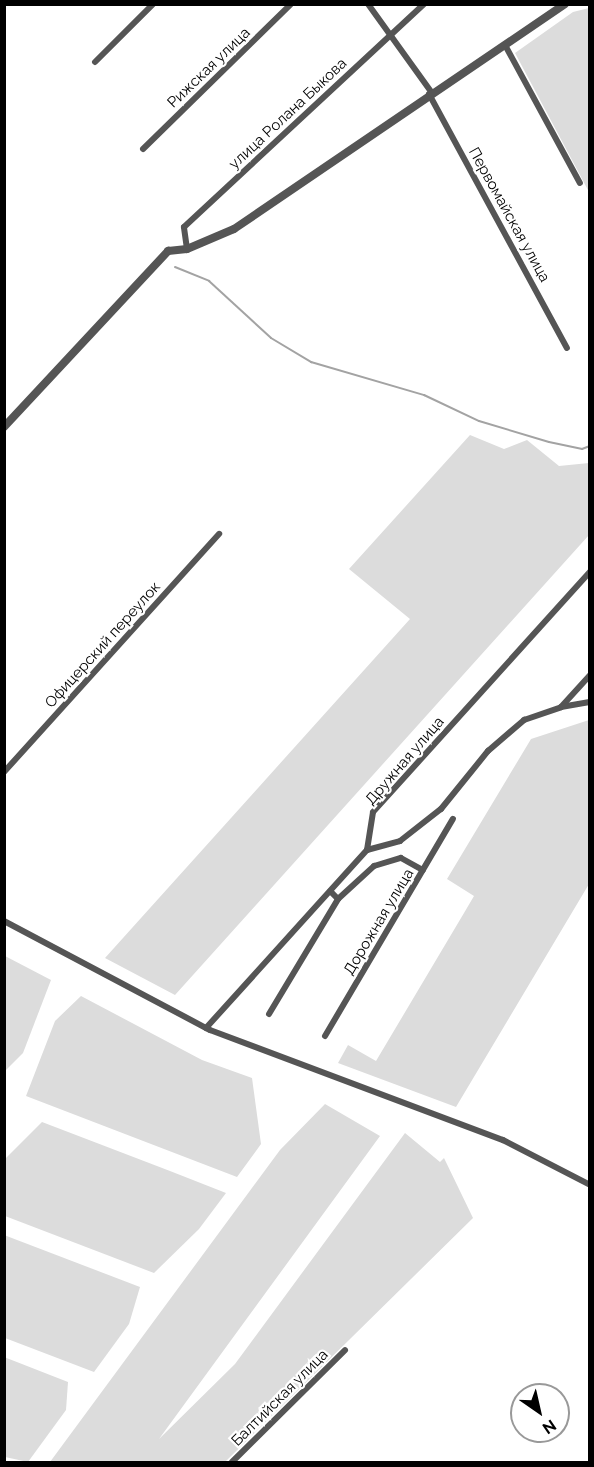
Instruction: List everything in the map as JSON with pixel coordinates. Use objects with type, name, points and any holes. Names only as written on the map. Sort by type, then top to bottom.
[{"type":"street","points":[[95,62],[153,4]]},
{"type":"street","name":"Рижская улица","points":[[143,149],[291,4]]},
{"type":"street","name":"Первомайская улица","points":[[368,4],[431,94],[567,348]]},
{"type":"street","name":"улица Ролана Быкова","points":[[187,249],[184,227],[424,4]]},
{"type":"street","points":[[4,427],[168,250],[187,249],[234,229],[566,4]]},
{"type":"street","points":[[505,45],[580,183]]},
{"type":"street","name":"Офицерский переулок","points":[[4,772],[219,534]]},
{"type":"street","name":"Дружная улица","points":[[367,850],[373,812],[590,572]]},
{"type":"street","points":[[561,707],[590,675]]},
{"type":"street","points":[[206,1028],[367,850],[400,841],[441,809],[489,751],[524,720],[561,707],[590,702]]},
{"type":"street","name":"Дорожная улица","points":[[325,1036],[453,819]]},
{"type":"street","points":[[269,1014],[338,899],[374,866],[401,858],[423,870]]},
{"type":"street","points":[[330,891],[338,899]]},
{"type":"street","points":[[4,921],[206,1028],[503,1140],[590,1185]]},
{"type":"street","name":"Балтийская улица","points":[[232,1462],[345,1350]]},
{"type":"shaded area","points":[[590,8],[589,192],[515,53],[573,12]]},
{"type":"shaded area","points":[[470,435],[504,449],[527,440],[559,466],[589,463],[589,535],[175,995],[105,958],[410,619],[349,569]]},
{"type":"shaded area","points":[[589,720],[589,884],[456,1107],[338,1063],[348,1045],[376,1061],[474,896],[447,879],[531,739]]},
{"type":"shaded area","points":[[5,956],[51,980],[23,1053],[5,1071]]},
{"type":"shaded area","points":[[81,996],[202,1060],[252,1078],[261,1144],[237,1177],[26,1096],[55,1021]]},
{"type":"shaded area","points":[[325,1104],[380,1136],[159,1439],[235,1364],[405,1133],[440,1162],[444,1158],[473,1218],[225,1462],[50,1462],[280,1150]]},
{"type":"shaded area","points":[[42,1122],[226,1193],[199,1229],[154,1273],[5,1216],[5,1159]]},
{"type":"shaded area","points":[[4,1235],[140,1287],[129,1324],[94,1372],[5,1338]]},
{"type":"shaded area","points":[[4,1357],[68,1382],[66,1410],[28,1462],[5,1457]]},
{"type":"waterway","points":[[175,267],[209,281],[271,338],[311,362],[424,395],[479,421],[549,442],[582,449],[590,446]]}]
